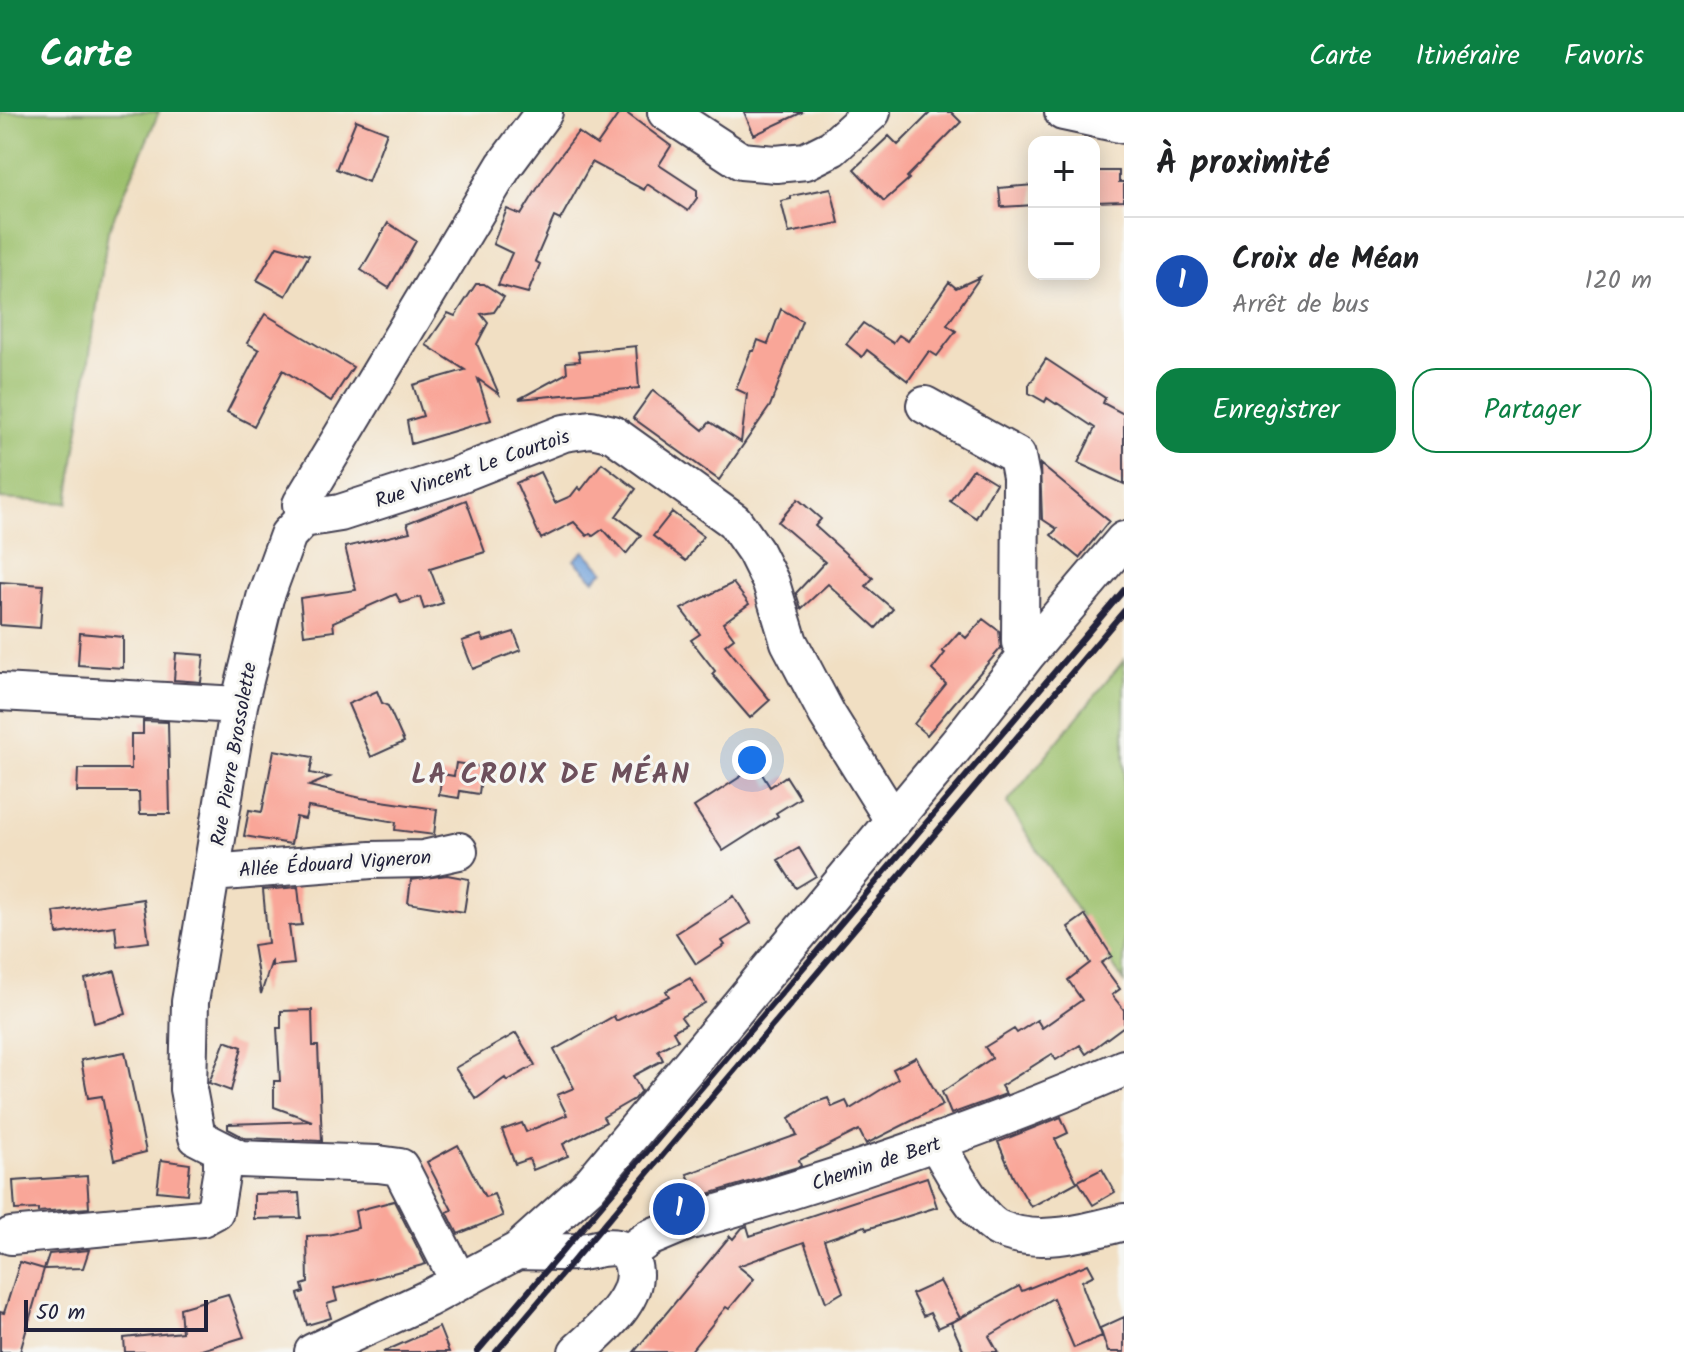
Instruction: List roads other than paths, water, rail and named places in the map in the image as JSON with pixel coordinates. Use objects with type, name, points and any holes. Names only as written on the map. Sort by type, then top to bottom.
[{"type":"street","name":"Rue Pierre Brossolette","points":[[459,1282],[400,1167],[240,1159],[197,1137],[188,1089],[190,1002],[239,705],[265,598],[288,535],[303,519],[301,504],[504,166],[544,112]]},
{"type":"street","points":[[666,112],[741,161],[776,164],[806,161],[832,148],[872,112]]},
{"type":"street","points":[[1063,112],[1124,125]]},
{"type":"street","points":[[925,405],[1017,456],[1021,477],[1020,642],[1028,653]]},
{"type":"street","name":"Rue Vincent Le Courtois","points":[[303,519],[340,513],[455,476],[564,433],[591,429],[613,434],[734,521],[755,551],[771,583],[789,642],[827,714],[889,815]]},
{"type":"street","points":[[313,1352],[517,1251],[588,1187],[889,815],[958,743],[1028,653],[1124,540]]},
{"type":"street","points":[[0,692],[239,705]]},
{"type":"street","name":"Allée Édouard Vigneron","points":[[212,873],[371,860],[423,859],[459,851]]},
{"type":"street","name":"Chemin de Bert","points":[[628,1253],[649,1238],[687,1222],[937,1144],[1038,1106],[1124,1068]]},
{"type":"street","points":[[937,1144],[963,1192],[998,1229],[1033,1236],[1068,1236],[1124,1222]]},
{"type":"street","points":[[11,1236],[202,1218],[215,1211],[222,1150]]},
{"type":"street","points":[[517,1251],[581,1252],[608,1247],[620,1248],[628,1253],[634,1279],[627,1298],[601,1330],[577,1352]]},
{"type":"water","points":[[584,551],[604,571],[594,580],[574,560]]},
{"type":"railway","points":[[477,1352],[1124,590]]},
{"type":"railway","points":[[496,1352],[1124,611]]},
{"type":"place","name":"Croix de Méan","points":[[679,1209]]},
{"type":"district","name":"LA CROIX DE MÉAN","points":[[551,773]]}]
